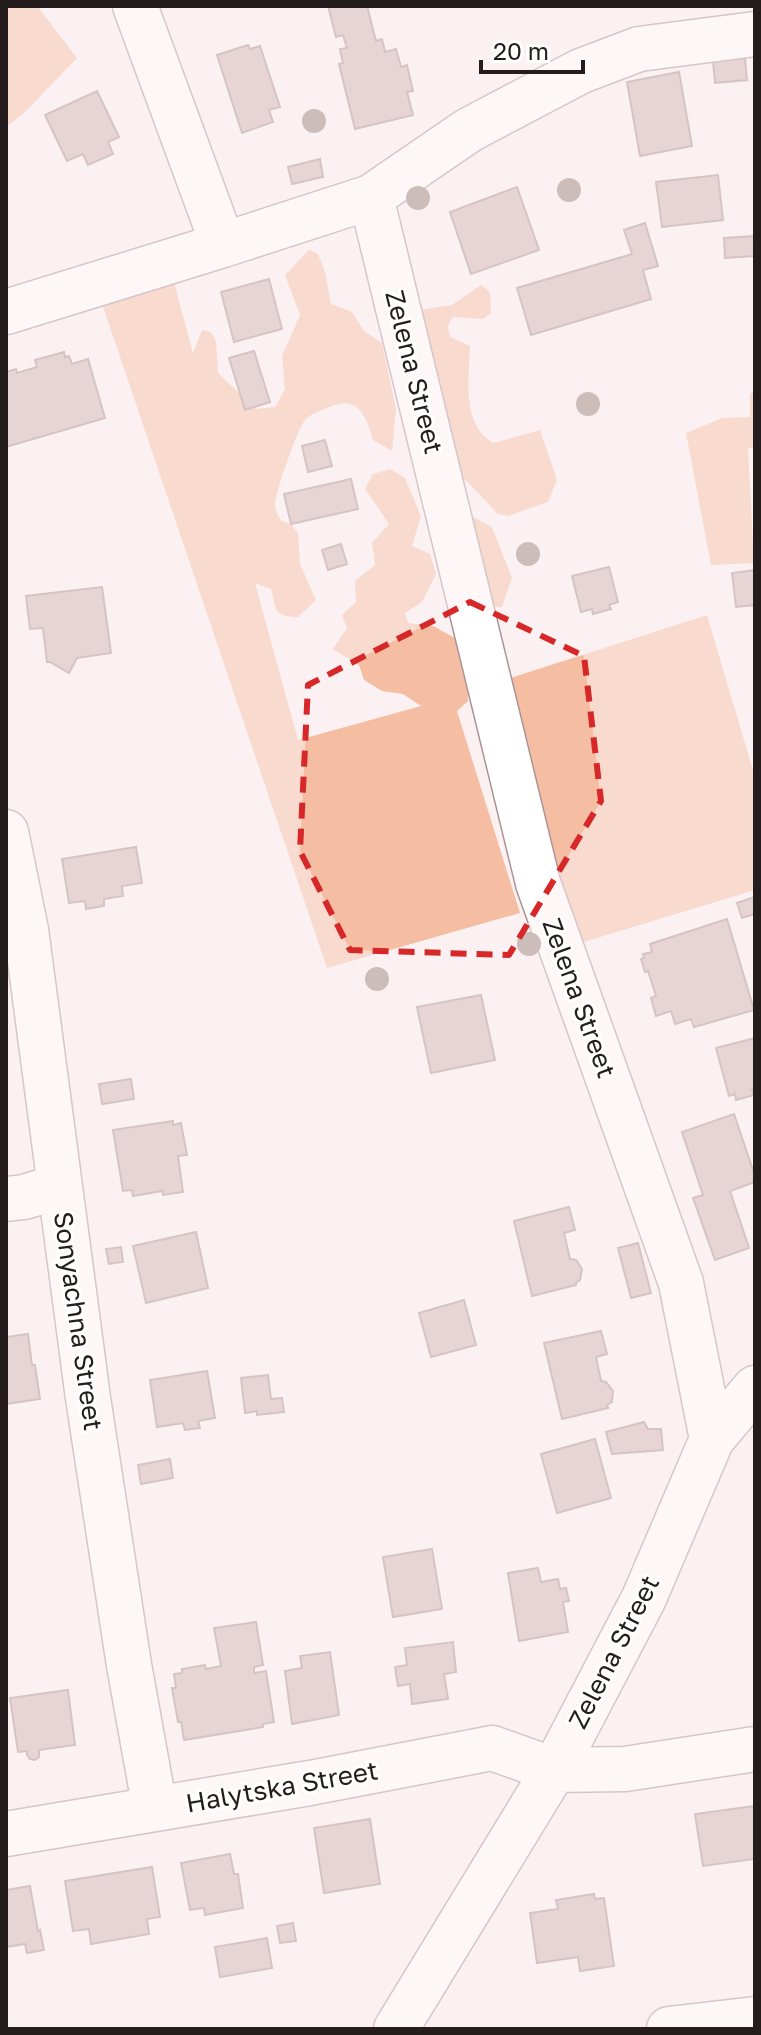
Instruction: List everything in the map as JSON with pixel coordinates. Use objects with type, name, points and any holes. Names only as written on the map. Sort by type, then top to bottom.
[{"type":"street","points":[[135,6],[223,245]]},
{"type":"street","points":[[6,312],[371,197],[469,130],[581,71],[639,49],[755,34]]},
{"type":"street","name":"Zelena Street","points":[[371,197],[538,883],[681,1283],[712,1439],[644,1598],[554,1770],[396,2029]]},
{"type":"street","name":"Sonyachna Street","points":[[6,832],[26,930],[88,1398],[155,1809]]},
{"type":"street","points":[[6,1199],[60,1186]]},
{"type":"street","points":[[712,1439],[755,1388]]},
{"type":"street","name":"Halytska Street","points":[[6,1834],[310,1783],[492,1748],[554,1770]]},
{"type":"street","points":[[554,1770],[625,1769],[755,1749]]},
{"type":"street","points":[[669,2029],[755,2019]]},
{"type":"highlighted area","points":[[470,602],[584,656],[601,801],[509,955],[350,950],[300,851],[308,685]]},
{"type":"shaded area","points":[[6,6],[37,6],[77,58],[25,112],[6,127]]},
{"type":"shaded area","points":[[309,250],[318,254],[331,304],[352,312],[364,331],[382,343],[396,409],[392,451],[373,440],[363,414],[353,405],[337,404],[310,416],[297,436],[279,487],[276,511],[281,521],[291,524],[298,533],[300,564],[316,600],[298,617],[284,615],[275,607],[271,589],[255,583],[298,740],[421,706],[403,694],[382,691],[364,680],[359,665],[333,649],[347,628],[342,615],[356,602],[355,581],[375,565],[372,543],[389,524],[365,489],[373,474],[390,469],[405,478],[421,516],[412,546],[430,554],[436,574],[422,602],[405,613],[408,623],[433,626],[455,638],[468,691],[468,701],[457,711],[520,913],[327,968],[99,295],[172,275],[193,353],[202,330],[211,332],[216,341],[218,373],[256,409],[275,407],[285,389],[282,356],[300,315],[285,275]]},
{"type":"shaded area","points":[[481,285],[490,292],[491,313],[483,319],[453,317],[448,326],[450,337],[470,346],[469,400],[476,425],[494,443],[540,430],[557,480],[548,502],[508,516],[498,514],[459,473],[418,310],[452,305]]},
{"type":"shaded area","points":[[750,393],[755,393],[755,446],[748,449],[754,563],[711,565],[686,433],[722,418],[750,417]]},
{"type":"shaded area","points":[[473,517],[492,527],[512,578],[502,607],[492,607],[463,547]]},
{"type":"shaded area","points":[[707,615],[755,777],[755,890],[574,945],[504,680]]},
{"type":"building","points":[[328,6],[367,6],[376,41],[382,39],[385,52],[396,49],[401,67],[407,65],[413,91],[407,92],[413,115],[355,129],[339,64],[343,63],[340,49],[347,48],[343,35],[336,37]]},
{"type":"building","points":[[248,45],[250,49],[260,46],[280,107],[269,110],[273,122],[242,133],[217,55]]},
{"type":"building","points":[[744,47],[747,80],[715,83],[712,50]]},
{"type":"building","points":[[679,72],[692,146],[640,156],[627,82]]},
{"type":"building","points":[[97,91],[119,137],[108,142],[113,154],[88,165],[83,154],[67,161],[45,115]]},
{"type":"building","points":[[320,159],[323,177],[292,184],[288,167]]},
{"type":"building","points":[[718,175],[723,220],[662,227],[656,182]]},
{"type":"building","points":[[517,187],[539,250],[471,274],[450,212]]},
{"type":"building","points":[[645,223],[658,266],[643,270],[651,299],[531,335],[517,288],[632,254],[624,230]]},
{"type":"building","points":[[754,236],[755,256],[725,258],[724,238]]},
{"type":"building","points":[[269,279],[282,329],[234,342],[221,292]]},
{"type":"building","points":[[254,351],[270,402],[245,410],[229,358]]},
{"type":"building","points":[[64,352],[72,364],[88,359],[105,418],[6,447],[6,372],[16,369],[17,373],[37,367],[35,360]]},
{"type":"building","points":[[325,440],[332,466],[308,472],[302,446]]},
{"type":"building","points":[[351,479],[358,509],[291,524],[284,494]]},
{"type":"building","points":[[341,544],[347,564],[328,570],[322,550]]},
{"type":"building","points":[[609,567],[618,602],[609,605],[611,609],[593,614],[592,609],[581,612],[572,576]]},
{"type":"building","points":[[755,570],[755,605],[736,607],[732,573]]},
{"type":"building","points":[[102,587],[111,653],[77,658],[69,673],[47,662],[43,628],[30,629],[26,596]]},
{"type":"building","points":[[136,847],[142,883],[122,886],[123,896],[104,899],[104,906],[86,909],[85,901],[69,903],[62,859]]},
{"type":"building","points":[[755,897],[755,914],[742,918],[737,903]]},
{"type":"building","points":[[727,919],[754,1010],[694,1027],[691,1019],[675,1024],[671,1011],[656,1016],[651,998],[656,996],[641,959],[644,958],[643,954],[652,952],[650,944]]},
{"type":"building","points":[[481,995],[495,1060],[431,1073],[417,1007]]},
{"type":"building","points":[[755,1038],[754,1095],[736,1100],[735,1094],[729,1096],[716,1048]]},
{"type":"building","points":[[131,1079],[134,1099],[102,1104],[99,1084]]},
{"type":"building","points":[[734,1114],[755,1176],[755,1182],[730,1191],[749,1248],[715,1260],[693,1198],[703,1195],[682,1132]]},
{"type":"building","points":[[173,1121],[173,1125],[181,1123],[187,1155],[178,1156],[183,1192],[163,1195],[162,1191],[133,1196],[132,1190],[123,1191],[113,1130]]},
{"type":"building","points":[[569,1207],[575,1230],[564,1233],[570,1259],[576,1260],[582,1269],[580,1280],[576,1285],[532,1296],[514,1221]]},
{"type":"building","points":[[196,1232],[208,1288],[146,1303],[133,1246]]},
{"type":"building","points":[[638,1243],[651,1293],[631,1298],[618,1248]]},
{"type":"building","points":[[121,1247],[123,1262],[109,1264],[106,1249]]},
{"type":"building","points":[[464,1300],[476,1345],[431,1357],[419,1313]]},
{"type":"building","points":[[601,1331],[607,1354],[596,1357],[601,1381],[606,1382],[613,1391],[612,1402],[607,1405],[608,1408],[562,1419],[544,1343]]},
{"type":"building","points":[[28,1334],[40,1399],[6,1404],[6,1337]]},
{"type":"building","points":[[207,1371],[215,1418],[198,1421],[200,1428],[185,1430],[183,1423],[157,1427],[150,1380]]},
{"type":"building","points":[[268,1375],[271,1399],[282,1398],[284,1412],[245,1413],[241,1378]]},
{"type":"building","points":[[644,1422],[648,1429],[661,1429],[663,1450],[612,1454],[606,1432]]},
{"type":"building","points":[[595,1439],[611,1498],[557,1513],[541,1454]]},
{"type":"building","points":[[170,1459],[173,1478],[141,1484],[138,1465]]},
{"type":"building","points":[[432,1549],[442,1609],[393,1617],[383,1557]]},
{"type":"building","points":[[538,1568],[541,1582],[558,1579],[560,1589],[566,1588],[569,1601],[563,1602],[568,1632],[519,1641],[508,1573]]},
{"type":"building","points":[[256,1622],[263,1665],[254,1667],[254,1673],[266,1671],[274,1722],[263,1724],[263,1727],[184,1740],[172,1688],[176,1688],[174,1674],[182,1673],[182,1669],[205,1665],[206,1669],[221,1666],[214,1628]]},
{"type":"building","points":[[453,1642],[456,1672],[444,1674],[448,1699],[412,1704],[410,1684],[398,1686],[395,1667],[407,1665],[405,1648]]},
{"type":"building","points":[[330,1652],[339,1715],[292,1724],[285,1671],[302,1668],[300,1656]]},
{"type":"building","points":[[68,1690],[75,1745],[39,1750],[39,1757],[35,1760],[30,1759],[27,1751],[18,1752],[10,1698]]},
{"type":"building","points":[[755,1806],[755,1859],[703,1866],[695,1814]]},
{"type":"building","points":[[370,1819],[380,1884],[324,1893],[314,1828]]},
{"type":"building","points":[[230,1854],[234,1874],[238,1874],[243,1908],[205,1915],[204,1908],[190,1910],[181,1863]]},
{"type":"building","points":[[152,1867],[160,1917],[147,1919],[149,1934],[91,1944],[89,1929],[73,1931],[65,1881]]},
{"type":"building","points":[[30,1886],[44,1950],[27,1953],[25,1944],[6,1947],[6,1890]]},
{"type":"building","points":[[594,1894],[595,1899],[604,1898],[614,1966],[580,1971],[578,1957],[537,1963],[530,1913],[558,1909],[556,1900]]},
{"type":"building","points":[[293,1923],[296,1941],[280,1943],[277,1926]]},
{"type":"building","points":[[267,1938],[272,1968],[220,1977],[215,1947]]}]
